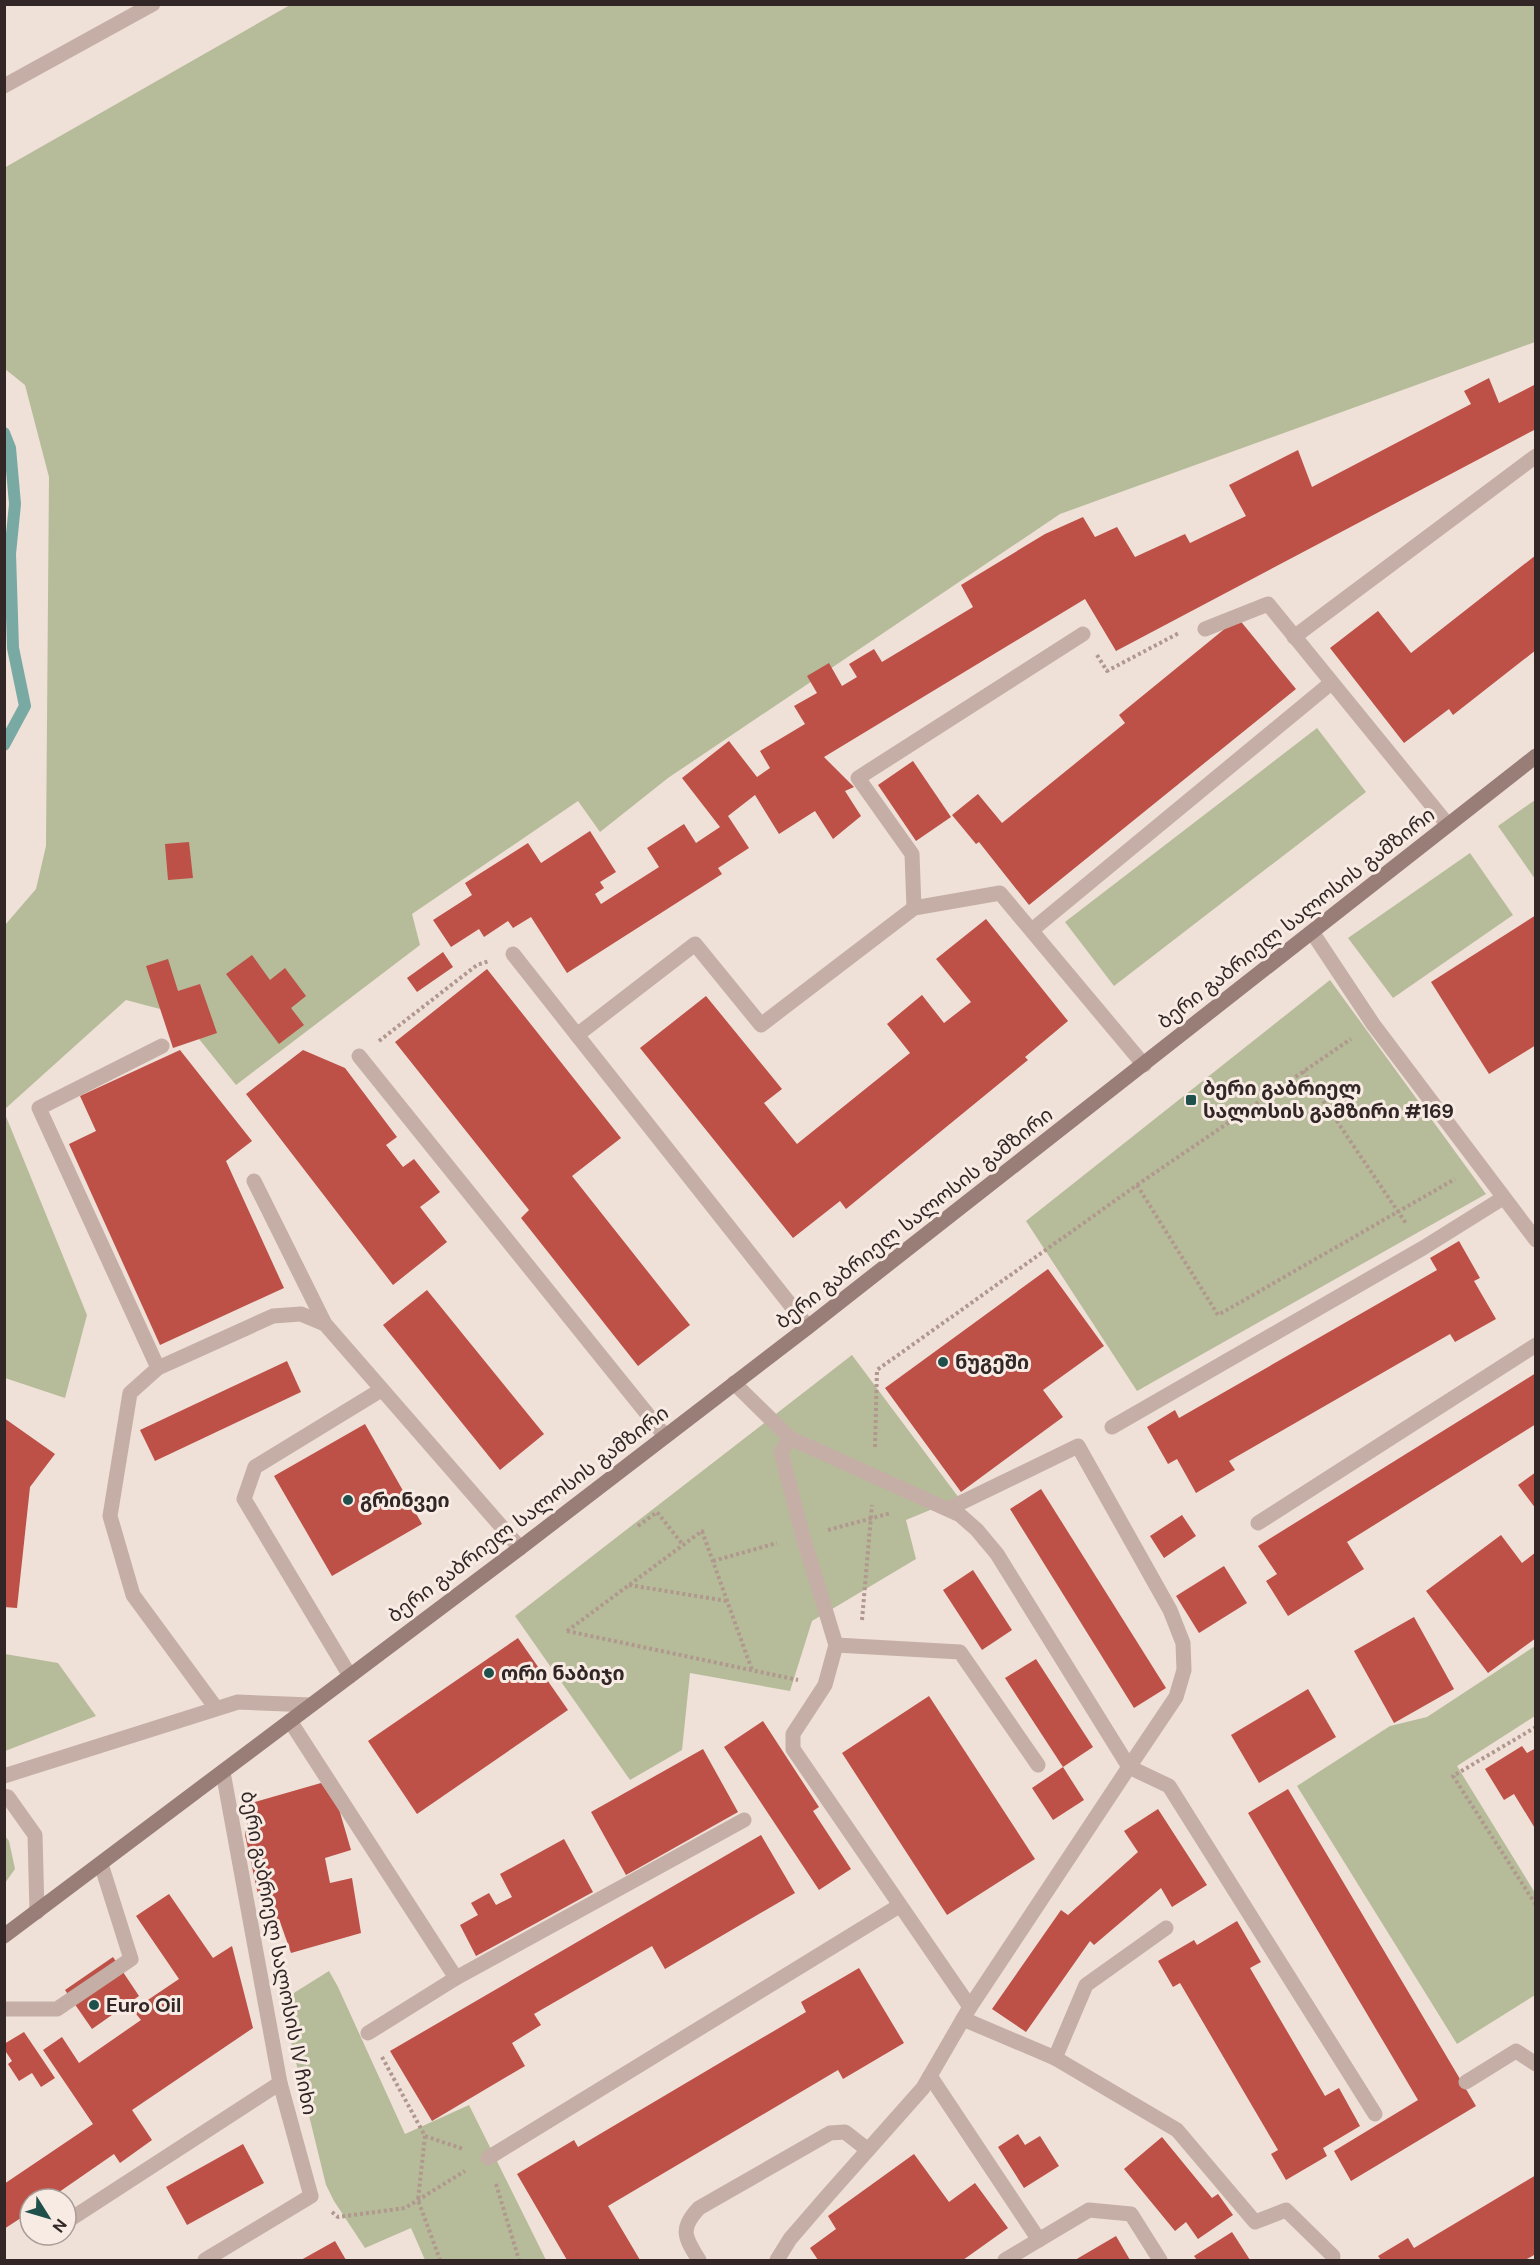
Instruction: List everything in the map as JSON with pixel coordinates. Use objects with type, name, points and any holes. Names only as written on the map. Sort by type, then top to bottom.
[{"type":"main road","name":"ბერი გაბრიელ სალოსის გამზირი","points":[[4,1936],[520,1548],[808,1327],[1536,756]]},
{"type":"street","points":[[4,86],[153,4]]},
{"type":"street","points":[[1294,637],[1536,456]]},
{"type":"street","points":[[1205,629],[1268,604],[1448,825]]},
{"type":"street","points":[[914,908],[912,854],[858,777],[1083,634]]},
{"type":"street","points":[[1032,930],[1331,683]]},
{"type":"street","points":[[577,1035],[695,944],[761,1025],[914,908],[1000,893],[1144,1065]]},
{"type":"street","points":[[1312,933],[1373,1024],[1536,1240]]},
{"type":"street","points":[[513,954],[808,1327]]},
{"type":"street","points":[[158,1368],[39,1108],[162,1046]]},
{"type":"street","points":[[359,1056],[665,1436]]},
{"type":"street","points":[[255,1181],[325,1324],[520,1548]]},
{"type":"street","points":[[1112,1427],[1423,1248],[1503,1198]]},
{"type":"street","points":[[216,1708],[133,1596],[110,1516],[130,1393],[158,1368],[273,1316],[301,1314],[325,1324]]},
{"type":"street","points":[[1258,1522],[1536,1345]]},
{"type":"street","points":[[734,1383],[790,1438],[948,1509],[960,1515],[977,1530],[997,1554],[1129,1767],[1169,1785],[1375,2114]]},
{"type":"street","points":[[350,1676],[244,1499],[255,1467],[381,1390]]},
{"type":"street","points":[[790,1438],[781,1452],[803,1537],[837,1645],[825,1685],[793,1734],[793,1749],[899,1906],[966,2013],[1054,2058],[1177,2130],[1255,2222],[1286,2210],[1333,2256]]},
{"type":"street","points":[[777,2260],[790,2240],[922,2088],[966,2013],[1176,1697],[1184,1670],[1183,1643],[1170,1610],[1078,1446],[948,1509]]},
{"type":"street","points":[[837,1645],[960,1652],[1038,1765]]},
{"type":"street","points":[[4,1776],[238,1702],[311,1705]]},
{"type":"street","points":[[290,1721],[456,1978]]},
{"type":"street","name":"ბერი გაბრიელ სალოსის IV ჩიხი","points":[[223,1772],[280,2083],[311,2196]]},
{"type":"street","points":[[4,1796],[8,1797],[35,1835],[37,1912]]},
{"type":"street","points":[[368,2033],[456,1978],[744,1820]]},
{"type":"street","points":[[4,2009],[57,2009],[131,1959],[100,1864]]},
{"type":"street","points":[[488,2158],[899,1906]]},
{"type":"street","points":[[1054,2058],[1086,1985],[1166,1928]]},
{"type":"street","points":[[1466,2082],[1516,2051],[1536,2064]]},
{"type":"street","points":[[930,2076],[1039,2240]]},
{"type":"street","points":[[78,2214],[280,2083]]},
{"type":"street","points":[[699,2260],[685,2238],[688,2220],[699,2208],[830,2133],[845,2132],[868,2150]]},
{"type":"street","points":[[205,2260],[311,2196]]},
{"type":"street","points":[[1005,2260],[1089,2210],[1131,2214],[1160,2260]]},
{"type":"path","points":[[1083,634],[1107,672],[1190,627],[1205,629]]},
{"type":"path","points":[[359,1056],[477,965],[513,954]]},
{"type":"path","points":[[877,1370],[1137,1185],[1373,1024]]},
{"type":"path","points":[[1304,1071],[1423,1248]]},
{"type":"path","points":[[1137,1185],[1218,1315],[1479,1165]]},
{"type":"path","points":[[639,1526],[657,1512],[682,1545]]},
{"type":"path","points":[[752,1670],[702,1531],[567,1631],[752,1670],[825,1685]]},
{"type":"path","points":[[629,1585],[728,1601]]},
{"type":"path","points":[[1536,1727],[1453,1776],[1536,1905]]},
{"type":"path","points":[[368,2033],[425,2136],[418,2200],[440,2260]]},
{"type":"path","points":[[425,2136],[488,2158]]},
{"type":"path","points":[[311,2196],[338,2217],[405,2208],[488,2158]]},
{"type":"path","points":[[488,2158],[519,2260]]},
{"type":"green space","points":[[290,5],[1535,5],[1535,342],[1060,514],[668,778],[600,832],[578,801],[412,914],[420,945],[236,1085],[179,1014],[126,1000],[5,1109],[5,925],[36,889],[46,846],[49,477],[25,385],[5,369],[4,168]]},
{"type":"green space","points":[[1317,728],[1366,792],[1114,986],[1065,922]]},
{"type":"green space","points":[[1535,800],[1535,879],[1498,826]]},
{"type":"green space","points":[[1470,853],[1513,915],[1393,998],[1348,938]]},
{"type":"green space","points":[[1330,980],[1486,1194],[1137,1391],[1026,1221]]},
{"type":"green space","points":[[5,1114],[87,1315],[65,1398],[5,1378]]},
{"type":"green space","points":[[852,1355],[959,1498],[906,1520],[916,1559],[812,1621],[790,1691],[690,1673],[682,1750],[630,1780],[515,1616]]},
{"type":"green space","points":[[1535,1646],[1535,1716],[1457,1766],[1535,1893],[1535,1995],[1457,2044],[1297,1786],[1390,1726],[1427,1717]]},
{"type":"green space","points":[[5,1654],[58,1663],[96,1716],[5,1751]]},
{"type":"green space","points":[[5,1836],[9,1841],[15,1869],[5,1883]]},
{"type":"green space","points":[[329,1971],[405,2134],[469,2105],[546,2260],[425,2260],[411,2228],[365,2248],[326,2185],[281,2001]]},
{"type":"building","points":[[1489,378],[1499,403],[1536,384],[1536,429],[1116,651],[1085,599],[824,757],[854,787],[845,791],[861,816],[833,839],[815,811],[779,834],[755,795],[728,816],[749,848],[718,868],[722,874],[567,973],[531,917],[513,928],[508,921],[484,937],[479,929],[451,947],[433,920],[472,895],[465,883],[528,843],[541,863],[590,831],[616,872],[600,882],[604,888],[595,894],[601,904],[659,867],[647,848],[684,824],[696,843],[720,827],[682,778],[729,741],[757,777],[770,768],[760,751],[805,724],[794,706],[817,693],[807,676],[829,663],[842,686],[857,677],[849,664],[874,649],[882,662],[973,607],[961,585],[1045,534],[1083,517],[1095,537],[1117,527],[1135,557],[1185,534],[1190,543],[1246,516],[1229,485],[1298,450],[1312,487],[1471,404],[1464,391]]},
{"type":"building","points":[[1536,555],[1536,650],[1453,715],[1449,709],[1404,743],[1330,648],[1378,611],[1411,653]]},
{"type":"building","points":[[1238,618],[1296,689],[1029,905],[979,842],[976,844],[952,815],[978,794],[1002,823],[1125,723],[1119,715]]},
{"type":"building","points":[[913,761],[951,817],[916,841],[878,785]]},
{"type":"building","points":[[189,842],[193,878],[168,880],[165,844]]},
{"type":"building","points":[[1536,915],[1536,1045],[1489,1074],[1431,982]]},
{"type":"building","points":[[986,919],[1068,1021],[1025,1057],[1028,1060],[846,1209],[840,1201],[793,1238],[640,1048],[706,996],[782,1089],[764,1103],[797,1144],[910,1053],[887,1024],[922,995],[944,1023],[971,1002],[936,959]]},
{"type":"building","points":[[443,952],[453,967],[417,992],[407,978]]},
{"type":"building","points":[[252,955],[270,980],[285,968],[306,996],[291,1008],[304,1025],[279,1044],[226,974]]},
{"type":"building","points":[[168,959],[178,991],[200,984],[217,1033],[173,1048],[146,966]]},
{"type":"building","points":[[487,969],[621,1138],[572,1176],[690,1325],[638,1366],[521,1218],[529,1210],[395,1042]]},
{"type":"building","points":[[180,1050],[252,1141],[226,1161],[284,1288],[160,1345],[69,1144],[96,1131],[80,1096]]},
{"type":"building","points":[[303,1050],[345,1068],[397,1137],[386,1145],[403,1167],[414,1159],[440,1192],[420,1207],[447,1242],[393,1285],[246,1094]]},
{"type":"building","points":[[1459,1241],[1480,1278],[1474,1281],[1496,1319],[1455,1342],[1450,1334],[1229,1461],[1235,1470],[1196,1493],[1177,1459],[1168,1464],[1147,1427],[1175,1410],[1179,1418],[1437,1270],[1430,1258]]},
{"type":"building","points":[[1048,1269],[1104,1346],[1043,1390],[1063,1417],[961,1492],[885,1388]]},
{"type":"building","points":[[427,1290],[544,1434],[500,1470],[383,1325]]},
{"type":"building","points":[[287,1361],[301,1392],[155,1461],[140,1430]]},
{"type":"building","points":[[1536,1373],[1536,1424],[1347,1542],[1364,1569],[1288,1616],[1266,1581],[1277,1574],[1258,1546]]},
{"type":"building","points":[[4,1418],[55,1454],[30,1487],[17,1608],[4,1607]]},
{"type":"building","name":"გრინვეი","points":[[365,1424],[422,1524],[332,1576],[274,1476]]},
{"type":"building","points":[[1536,1472],[1536,1509],[1518,1485]]},
{"type":"building","points":[[1041,1489],[1166,1688],[1134,1708],[1010,1509]]},
{"type":"building","points":[[1182,1515],[1196,1536],[1164,1558],[1150,1536]]},
{"type":"building","points":[[1501,1535],[1522,1563],[1536,1552],[1536,1638],[1488,1673],[1426,1591]]},
{"type":"building","points":[[1224,1566],[1247,1603],[1199,1633],[1176,1596]]},
{"type":"building","points":[[973,1570],[1012,1630],[982,1650],[943,1590]]},
{"type":"building","points":[[1414,1617],[1454,1689],[1394,1723],[1354,1651]]},
{"type":"building","points":[[518,1638],[568,1710],[417,1814],[368,1741]]},
{"type":"building","points":[[1036,1659],[1093,1747],[1063,1767],[1005,1678]]},
{"type":"building","points":[[1308,1689],[1336,1737],[1259,1783],[1231,1735]]},
{"type":"building","points":[[929,1696],[1035,1859],[947,1915],[842,1753]]},
{"type":"building","points":[[763,1721],[819,1807],[813,1811],[851,1869],[819,1890],[724,1747]]},
{"type":"building","points":[[1522,1746],[1527,1753],[1536,1748],[1536,1830],[1514,1794],[1504,1800],[1485,1769]]},
{"type":"building","points":[[703,1749],[738,1812],[626,1875],[591,1812]]},
{"type":"building","points":[[1063,1767],[1084,1800],[1053,1820],[1032,1788]]},
{"type":"building","points":[[321,1783],[339,1809],[351,1850],[325,1858],[330,1883],[352,1878],[361,1933],[291,1953],[279,1919],[264,1922],[245,1835],[251,1803]]},
{"type":"building","points":[[1288,1789],[1476,2106],[1351,2181],[1334,2151],[1418,2100],[1248,1813]]},
{"type":"building","points":[[1158,1809],[1207,1885],[1172,1907],[1161,1888],[1094,1945],[1090,1941],[1026,2032],[992,2009],[1061,1910],[1068,1915],[1138,1852],[1124,1831]]},
{"type":"building","points":[[761,1835],[795,1893],[665,1969],[652,1946],[534,2014],[541,2025],[512,2043],[525,2066],[432,2121],[390,2051]]},
{"type":"building","points":[[564,1839],[593,1892],[476,1956],[460,1925],[478,1915],[471,1903],[489,1893],[496,1905],[512,1897],[500,1874]]},
{"type":"building","points":[[169,1894],[213,1958],[232,1946],[253,2028],[132,2110],[152,2140],[120,2163],[114,2154],[66,2187],[18,2187],[18,2220],[4,2229],[4,2184],[93,2124],[43,2050],[62,2037],[79,2063],[141,2020],[133,2010],[179,1979],[136,1916]]},
{"type":"building","points":[[1237,1921],[1261,1962],[1250,1968],[1325,2096],[1339,2088],[1360,2126],[1323,2148],[1327,2156],[1286,2180],[1271,2154],[1278,2150],[1180,1983],[1173,1987],[1158,1961],[1194,1940],[1197,1945]]},
{"type":"building","points":[[113,1957],[139,1996],[92,2029],[65,1990]]},
{"type":"building","points":[[859,1968],[904,2043],[843,2079],[838,2070],[608,2206],[640,2260],[567,2260],[517,2174],[574,2140],[578,2147],[806,2012],[801,2002]]},
{"type":"building","points":[[24,2032],[55,2078],[41,2087],[32,2073],[19,2081],[8,2064],[12,2061],[4,2049],[4,2044]]},
{"type":"building","points":[[1018,2134],[1025,2145],[1040,2136],[1059,2166],[1024,2188],[998,2147]]},
{"type":"building","points":[[1162,2137],[1212,2198],[1218,2194],[1233,2215],[1198,2239],[1186,2222],[1175,2231],[1124,2169]]},
{"type":"building","points":[[243,2144],[264,2183],[187,2225],[166,2187]]},
{"type":"building","points":[[914,2154],[949,2202],[975,2183],[1008,2228],[963,2260],[818,2260],[810,2248],[836,2229],[828,2216]]},
{"type":"building","points":[[1536,2175],[1536,2254],[1525,2260],[1381,2260],[1378,2256],[1408,2238],[1414,2248]]},
{"type":"building","points":[[1232,2232],[1250,2260],[1197,2260],[1194,2256]]},
{"type":"building","points":[[1116,2236],[1130,2260],[1075,2260]]},
{"type":"building","points":[[335,2241],[346,2260],[301,2260]]},
{"type":"waterway","points":[[4,433],[10,448],[15,504],[10,554],[13,648],[25,706],[4,745]]},
{"type":"place","name":"ბერი გაბრიელ სალოსის გამზირი #169","points":[[1191,1100]]},
{"type":"place","name":"ნუგეში","points":[[943,1362]]},
{"type":"place","name":"გრინვეი","points":[[348,1500]]},
{"type":"place","name":"ორი ნაბიჯი","points":[[489,1673]]},
{"type":"place","name":"Euro Oil","points":[[94,2005]]}]
